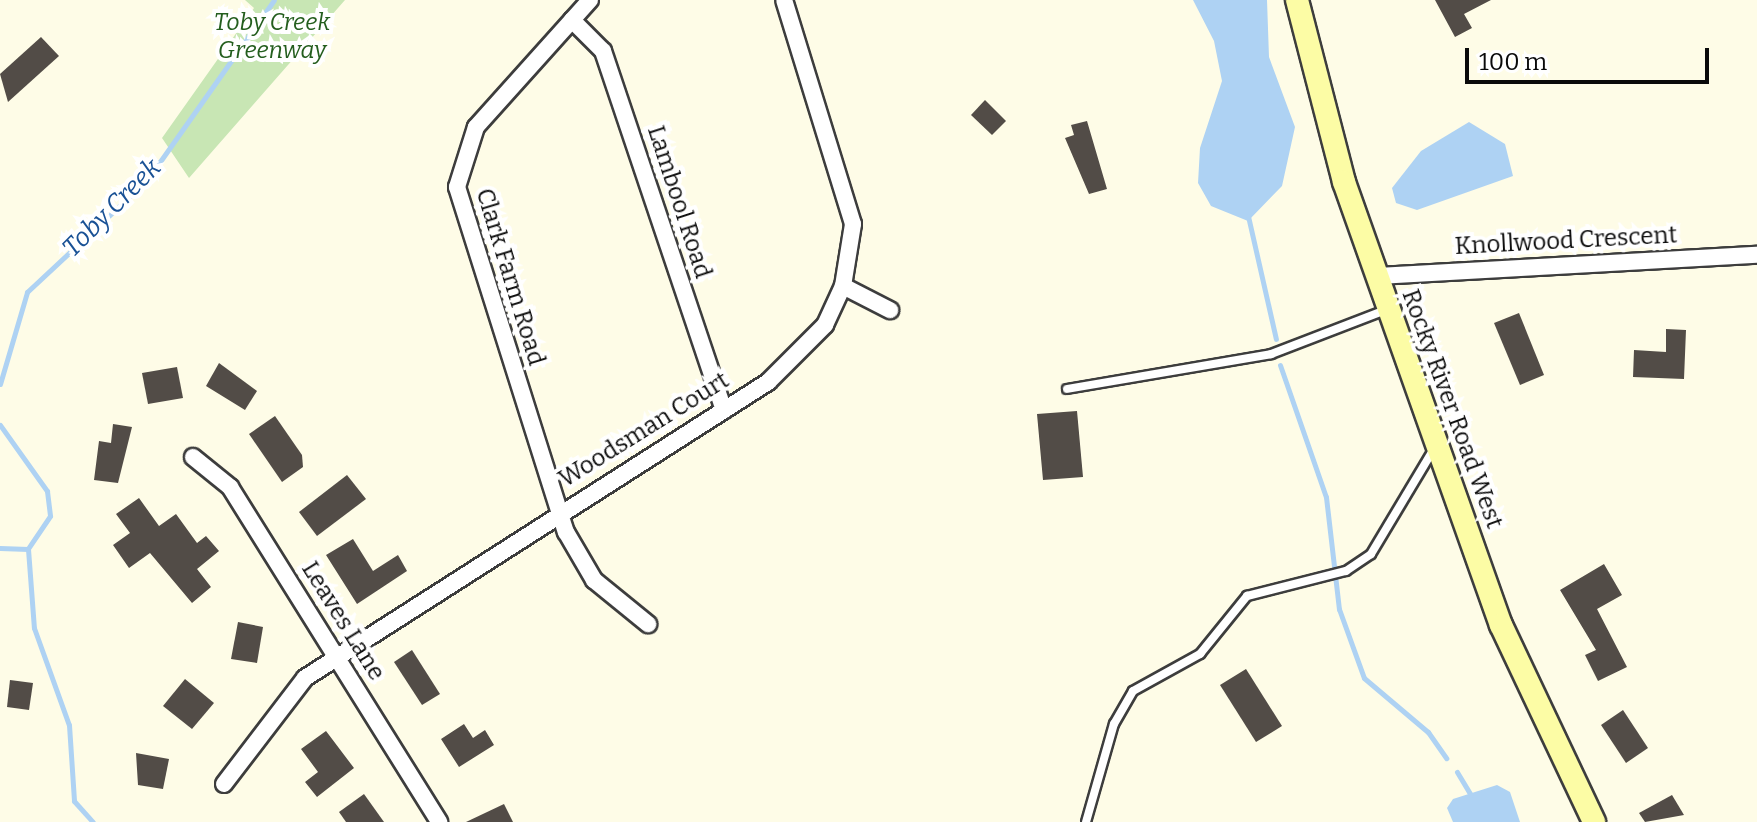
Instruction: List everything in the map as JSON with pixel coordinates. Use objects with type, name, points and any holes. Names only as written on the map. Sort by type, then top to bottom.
[{"type":"street","name":"Clark Farm Road","points":[[590,0],[476,127],[457,187],[558,511],[594,580],[648,624]]},
{"type":"street","name":"Woodsman Court","points":[[224,784],[289,695],[336,656],[558,511],[724,410],[808,346],[843,286],[853,224],[784,0]]},
{"type":"street","name":"Rocky River Road West","points":[[1297,0],[1377,276],[1501,625],[1594,822]]},
{"type":"street","name":"Lambool Road","points":[[572,20],[603,51],[724,410]]},
{"type":"street","name":"Knollwood Crescent","points":[[1377,276],[1757,255]]},
{"type":"street","points":[[843,286],[890,310]]},
{"type":"street","name":"Leaves Lane","points":[[193,457],[222,475],[439,822]]},
{"type":"lane","points":[[1067,389],[1271,354],[1389,309]]},
{"type":"lane","points":[[1086,822],[1100,795],[1114,724],[1133,691],[1200,654],[1247,596],[1346,571],[1379,544],[1415,470],[1438,443]]},
{"type":"green space","name":"Toby Creek Greenway","points":[[245,0],[345,0],[189,178],[162,138],[254,8]]},
{"type":"water","points":[[1193,0],[1267,0],[1269,57],[1295,127],[1282,186],[1248,221],[1211,206],[1198,183],[1200,148],[1222,81],[1214,41]]},
{"type":"water","points":[[1469,122],[1505,144],[1513,176],[1417,210],[1396,203],[1392,188],[1421,151]]},
{"type":"water","points":[[1497,785],[1510,792],[1520,822],[1453,822],[1447,808],[1453,799]]},
{"type":"building","points":[[1435,0],[1491,0],[1464,14],[1472,28],[1455,37]]},
{"type":"building","points":[[41,37],[59,56],[8,102],[0,74]]},
{"type":"building","points":[[985,100],[1006,121],[992,135],[971,115]]},
{"type":"building","points":[[1087,121],[1107,189],[1089,194],[1065,138],[1074,135],[1071,125]]},
{"type":"building","points":[[1519,313],[1544,375],[1520,385],[1494,323]]},
{"type":"building","points":[[1666,329],[1686,330],[1684,379],[1633,377],[1634,350],[1666,352]]},
{"type":"building","points":[[219,363],[257,391],[245,410],[206,386]]},
{"type":"building","points":[[177,367],[183,398],[148,404],[142,373]]},
{"type":"building","points":[[1077,411],[1083,477],[1043,480],[1037,414]]},
{"type":"building","points":[[275,416],[302,455],[303,467],[282,482],[249,434]]},
{"type":"building","points":[[113,424],[132,427],[118,483],[94,480],[99,441],[111,443]]},
{"type":"building","points":[[347,475],[366,499],[317,536],[299,512]]},
{"type":"building","points":[[139,498],[159,526],[176,514],[197,543],[206,536],[219,551],[197,569],[211,587],[192,603],[150,553],[129,568],[113,545],[130,533],[116,514]]},
{"type":"building","points":[[353,539],[373,571],[398,555],[407,571],[357,604],[326,555]]},
{"type":"building","points":[[1604,564],[1622,595],[1597,609],[1627,667],[1598,681],[1585,655],[1596,650],[1560,590]]},
{"type":"building","points":[[238,622],[263,627],[257,663],[231,659]]},
{"type":"building","points":[[412,650],[440,694],[422,705],[394,662]]},
{"type":"building","points":[[1246,669],[1282,726],[1256,742],[1220,685]]},
{"type":"building","points":[[185,679],[214,703],[192,729],[163,706]]},
{"type":"building","points":[[10,680],[33,683],[29,710],[7,707]]},
{"type":"building","points":[[1623,710],[1648,748],[1626,763],[1601,725]]},
{"type":"building","points":[[464,724],[473,738],[485,730],[494,745],[459,767],[441,739]]},
{"type":"building","points":[[326,731],[354,768],[317,797],[305,782],[318,772],[301,749]]},
{"type":"building","points":[[136,753],[169,759],[163,789],[138,785]]},
{"type":"building","points":[[364,794],[384,822],[346,822],[339,812]]},
{"type":"building","points":[[1672,795],[1684,815],[1645,822],[1639,813]]},
{"type":"building","points":[[504,804],[513,822],[466,822]]},
{"type":"waterway","name":"Toby Creek","points":[[0,384],[27,292],[147,180],[274,0]]},
{"type":"waterway","points":[[1248,216],[1276,339]]},
{"type":"waterway","points":[[1280,365],[1326,497],[1339,609],[1364,678],[1428,732],[1446,758]]},
{"type":"waterway","name":"Toby Creek","points":[[0,425],[47,491],[50,516],[28,549],[0,548]]},
{"type":"waterway","points":[[28,549],[34,628],[69,725],[74,801],[93,822]]},
{"type":"waterway","points":[[1457,772],[1471,795]]}]
